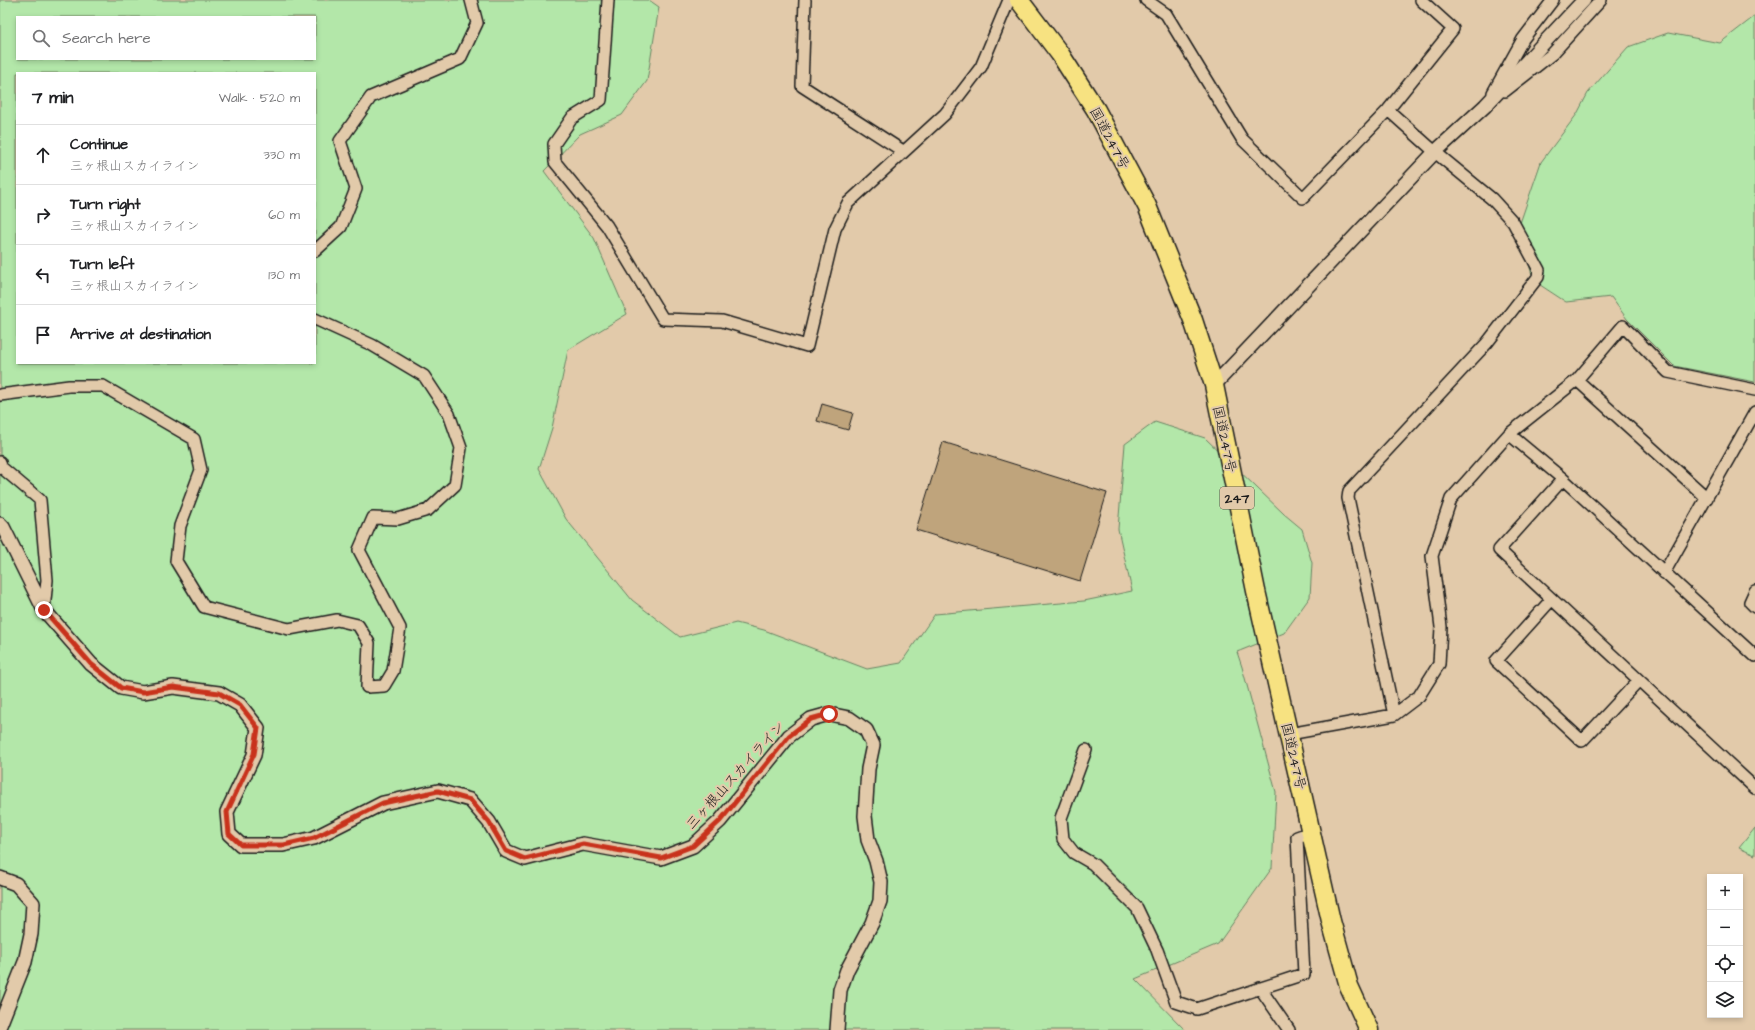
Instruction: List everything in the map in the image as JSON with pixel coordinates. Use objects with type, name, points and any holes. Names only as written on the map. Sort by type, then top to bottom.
[{"type":"highway","name":"国道247号","points":[[1019,0],[1060,54],[1096,110],[1146,206],[1193,320],[1214,385],[1256,591],[1331,921],[1349,986],[1369,1030]]},
{"type":"street","points":[[316,250],[341,226],[356,189],[340,141],[371,97],[460,59],[477,23],[471,0]]},
{"type":"street","points":[[608,0],[601,100],[572,118],[554,144],[555,162],[607,226],[663,319],[722,321],[807,346],[835,229],[848,203],[945,114],[982,68],[1009,0]]},
{"type":"street","points":[[805,0],[802,86],[903,151]]},
{"type":"street","points":[[1146,0],[1166,14],[1242,139],[1303,198],[1388,110],[1453,29],[1421,0]]},
{"type":"street","points":[[1486,106],[1523,39],[1553,0]]},
{"type":"street","points":[[1486,106],[1584,0]]},
{"type":"street","points":[[1214,385],[1435,152],[1486,106],[1552,54],[1601,0]]},
{"type":"street","points":[[1388,110],[1435,152],[1492,199],[1513,222],[1539,270],[1538,277],[1487,343],[1350,491],[1348,498],[1394,715]]},
{"type":"street","points":[[0,395],[69,386],[103,386],[194,439],[201,470],[180,526],[176,561],[204,608],[289,629],[337,620],[358,625],[369,643],[367,687],[384,686],[393,671],[400,628],[359,550],[373,518],[398,519],[428,510],[455,485],[461,448],[449,414],[424,376],[372,345],[316,319]]},
{"type":"street","points":[[1289,734],[1394,715],[1419,696],[1439,664],[1441,627],[1432,556],[1451,499],[1509,434],[1577,380],[1623,326],[1668,372],[1755,390]]},
{"type":"street","points":[[1577,380],[1707,498]]},
{"type":"street","points":[[1664,573],[1755,412]]},
{"type":"street","points":[[1509,434],[1563,479],[1755,656]]},
{"type":"street","points":[[0,462],[1,467],[40,500],[47,580],[44,610]]},
{"type":"street","points":[[1563,479],[1499,550],[1755,788]]},
{"type":"street","name":"三ヶ根山スカイライン","points":[[0,524],[3,527],[44,610],[91,664],[121,688],[143,692],[173,687],[219,693],[240,705],[258,728],[254,754],[227,812],[229,834],[241,845],[284,845],[314,838],[383,803],[438,791],[470,800],[489,822],[506,851],[525,859],[583,844],[661,858],[693,846],[720,821],[789,736],[811,719],[829,714],[849,718],[866,730],[873,745],[868,769],[865,816],[868,840],[876,861],[881,882],[880,901],[872,923],[847,970],[840,990],[837,1030]]},
{"type":"street","points":[[1755,591],[1750,602],[1755,607]]},
{"type":"street","points":[[1552,599],[1496,661],[1507,672],[1582,741],[1638,680]]},
{"type":"street","points":[[1086,750],[1061,818],[1063,839],[1074,853],[1093,864],[1137,908],[1157,950],[1176,1002],[1197,1009],[1304,974],[1297,837],[1311,832]]},
{"type":"street","points":[[0,878],[16,884],[33,903],[31,934],[25,962],[0,1025]]},
{"type":"street","points":[[1260,988],[1289,1030]]},
{"type":"green space","points":[[0,0],[649,0],[659,7],[647,81],[622,115],[580,134],[544,171],[594,238],[627,314],[568,350],[552,428],[539,469],[566,519],[632,600],[680,637],[736,623],[764,630],[867,669],[901,663],[935,614],[1084,601],[1132,591],[1118,529],[1125,444],[1155,422],[1205,438],[1284,514],[1302,529],[1312,563],[1310,597],[1284,633],[1237,652],[1276,792],[1272,868],[1218,944],[1135,979],[1185,1030],[0,1030]]},
{"type":"green space","points":[[1755,16],[1755,382],[1674,366],[1627,319],[1611,297],[1566,302],[1534,281],[1518,229],[1541,162],[1577,114],[1588,93],[1628,47],[1668,33],[1720,43]]},
{"type":"green space","points":[[1755,828],[1755,855],[1739,848]]},
{"type":"building","points":[[822,404],[853,413],[848,430],[817,421]]},
{"type":"building","points":[[943,442],[1107,493],[1080,581],[916,530]]},
{"type":"route","points":[[44,610],[91,664],[121,688],[143,692],[173,687],[219,693],[240,705],[258,728],[254,754],[227,812],[229,834],[241,845],[284,845],[314,838],[383,803],[438,791],[470,800],[489,822],[506,851],[525,859],[583,844],[661,858],[693,846],[720,821],[789,736],[811,719],[829,714]]}]
